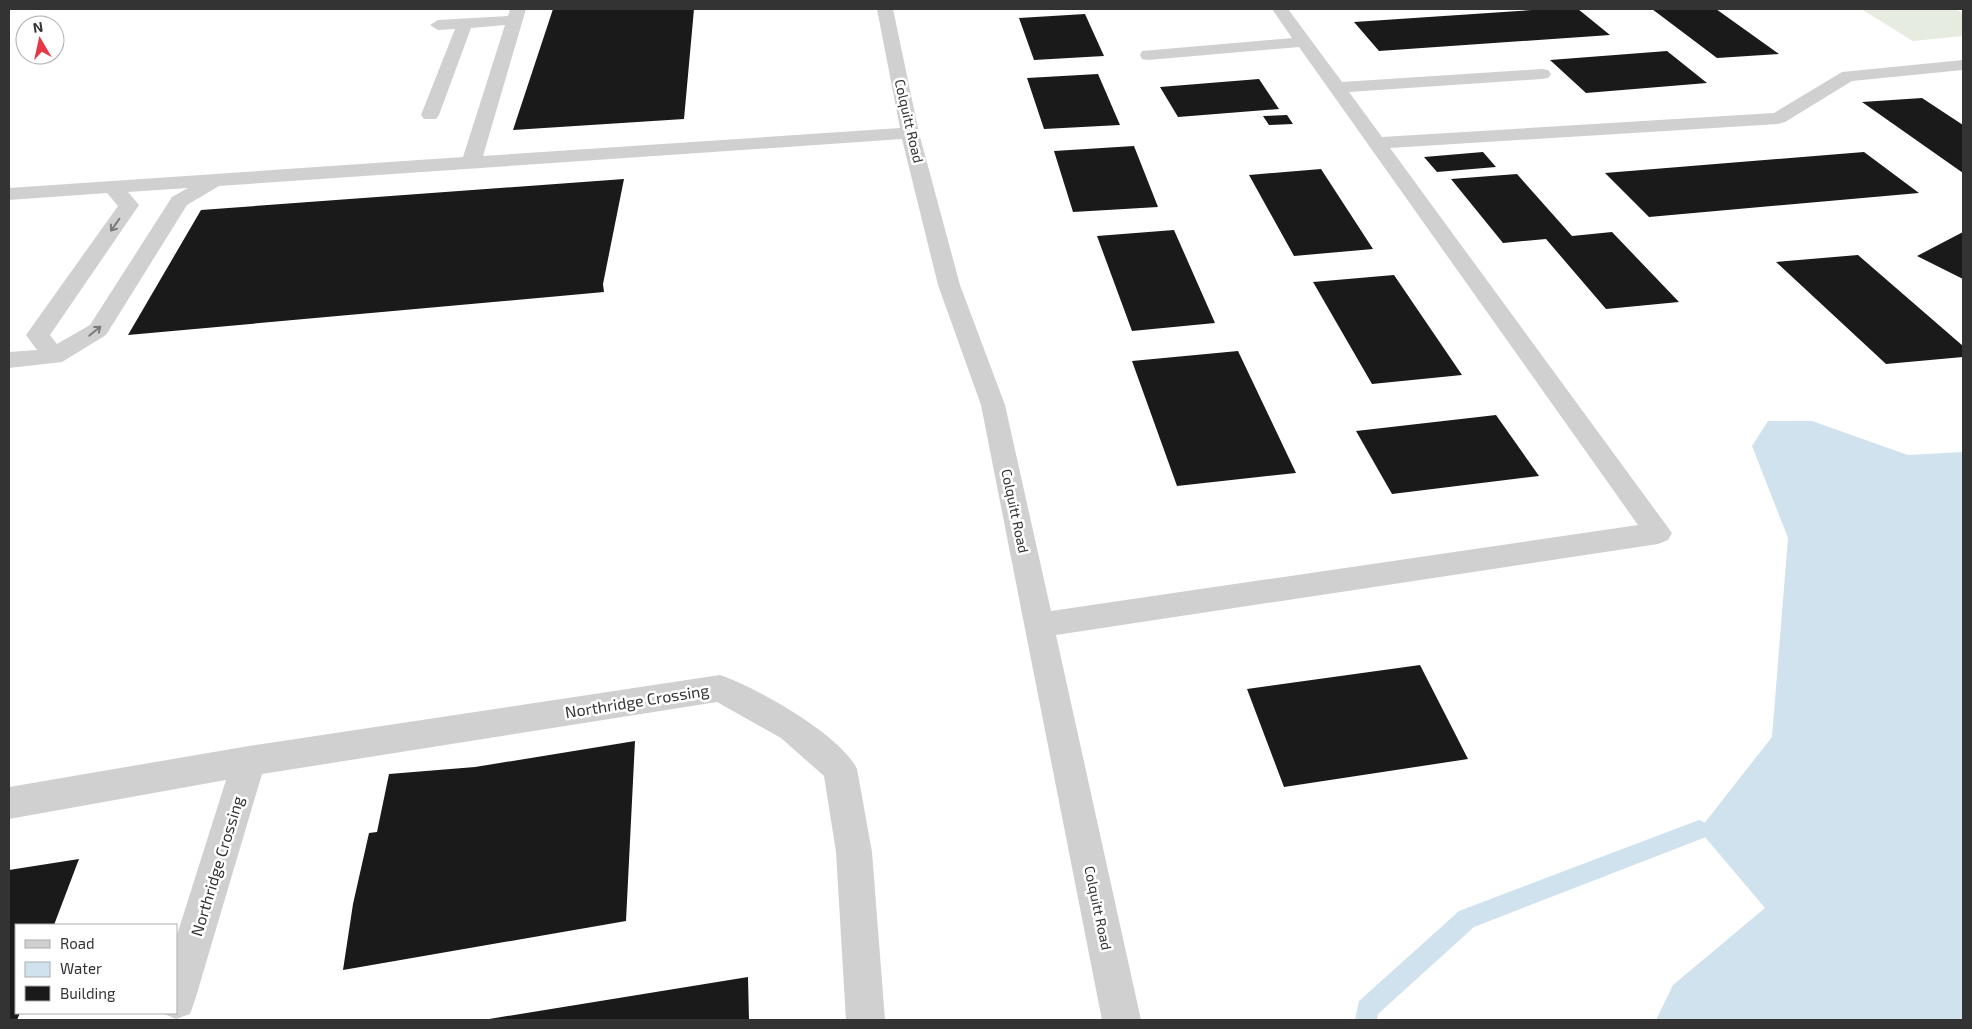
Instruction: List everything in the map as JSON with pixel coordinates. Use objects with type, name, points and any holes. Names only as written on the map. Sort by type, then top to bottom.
[{"type":"street","name":"Colquitt Road","points":[[885,9],[910,133],[949,285],[993,406],[1121,1020]]},
{"type":"street","points":[[1039,625],[1658,533],[1280,9]]},
{"type":"street","points":[[438,25],[464,23],[516,14],[471,162]]},
{"type":"street","points":[[430,115],[464,23]]},
{"type":"street","points":[[1148,56],[1304,42]]},
{"type":"street","points":[[1377,142],[1778,118],[1848,76],[1963,65]]},
{"type":"street","points":[[1945,66],[1963,78]]},
{"type":"street","points":[[1337,88],[1542,74]]},
{"type":"street","points":[[9,194],[910,133]]},
{"type":"street","points":[[9,360],[54,356],[98,330],[178,201],[218,180]]},
{"type":"street","points":[[54,356],[38,335],[129,205],[112,187]]},
{"type":"street","name":"Northridge Crossing","points":[[9,802],[249,761],[720,688],[792,728],[840,769],[854,852],[866,1020]]},
{"type":"street","name":"Northridge Crossing","points":[[178,993],[249,761]]},
{"type":"shaded area","points":[[1861,9],[1955,9],[1963,13],[1963,36],[1913,41]]},
{"type":"water","points":[[1768,421],[1812,421],[1908,455],[1963,452],[1963,1020],[1656,1020],[1673,985],[1765,908],[1699,830],[1772,737],[1788,538],[1752,446]]},
{"type":"building","points":[[553,9],[694,9],[684,119],[513,130]]},
{"type":"building","points":[[1548,9],[1578,9],[1610,35],[1379,51],[1354,22]]},
{"type":"building","points":[[1652,9],[1716,9],[1779,54],[1717,58]]},
{"type":"building","points":[[1085,14],[1104,56],[1034,60],[1019,18]]},
{"type":"building","points":[[1667,51],[1707,83],[1586,93],[1550,60]]},
{"type":"building","points":[[1098,74],[1120,125],[1044,129],[1027,78]]},
{"type":"building","points":[[1259,79],[1279,109],[1178,117],[1160,87]]},
{"type":"building","points":[[1922,98],[1963,125],[1963,173],[1862,102]]},
{"type":"building","points":[[1287,115],[1293,124],[1269,125],[1263,116]]},
{"type":"building","points":[[1134,146],[1158,207],[1073,212],[1054,151]]},
{"type":"building","points":[[1483,152],[1496,167],[1437,172],[1424,157]]},
{"type":"building","points":[[1864,152],[1919,193],[1649,217],[1605,173]]},
{"type":"building","points":[[1321,169],[1373,249],[1294,256],[1249,175]]},
{"type":"building","points":[[1517,174],[1572,236],[1612,232],[1679,302],[1606,309],[1546,239],[1503,243],[1451,179]]},
{"type":"building","points":[[624,179],[603,284],[604,292],[128,335],[201,210]]},
{"type":"building","points":[[1174,230],[1215,323],[1132,331],[1097,236]]},
{"type":"building","points":[[1963,232],[1963,279],[1917,256]]},
{"type":"building","points":[[1858,255],[1963,346],[1963,357],[1886,364],[1776,262]]},
{"type":"building","points":[[1394,275],[1462,375],[1372,384],[1313,282]]},
{"type":"building","points":[[1238,351],[1296,473],[1177,486],[1132,361]]},
{"type":"building","points":[[1496,415],[1539,476],[1392,494],[1356,431]]},
{"type":"building","points":[[1420,665],[1468,759],[1284,787],[1247,689]]},
{"type":"building","points":[[635,741],[626,921],[343,970],[353,904],[369,833],[377,832],[389,774],[475,767]]},
{"type":"building","points":[[79,859],[54,924],[15,924],[15,1014],[20,1014],[17,1020],[9,1020],[9,870]]},
{"type":"building","points":[[748,977],[749,1020],[489,1020],[489,1019]]},
{"type":"waterway","points":[[1366,1020],[1367,1009],[1467,919],[1699,830]]}]
